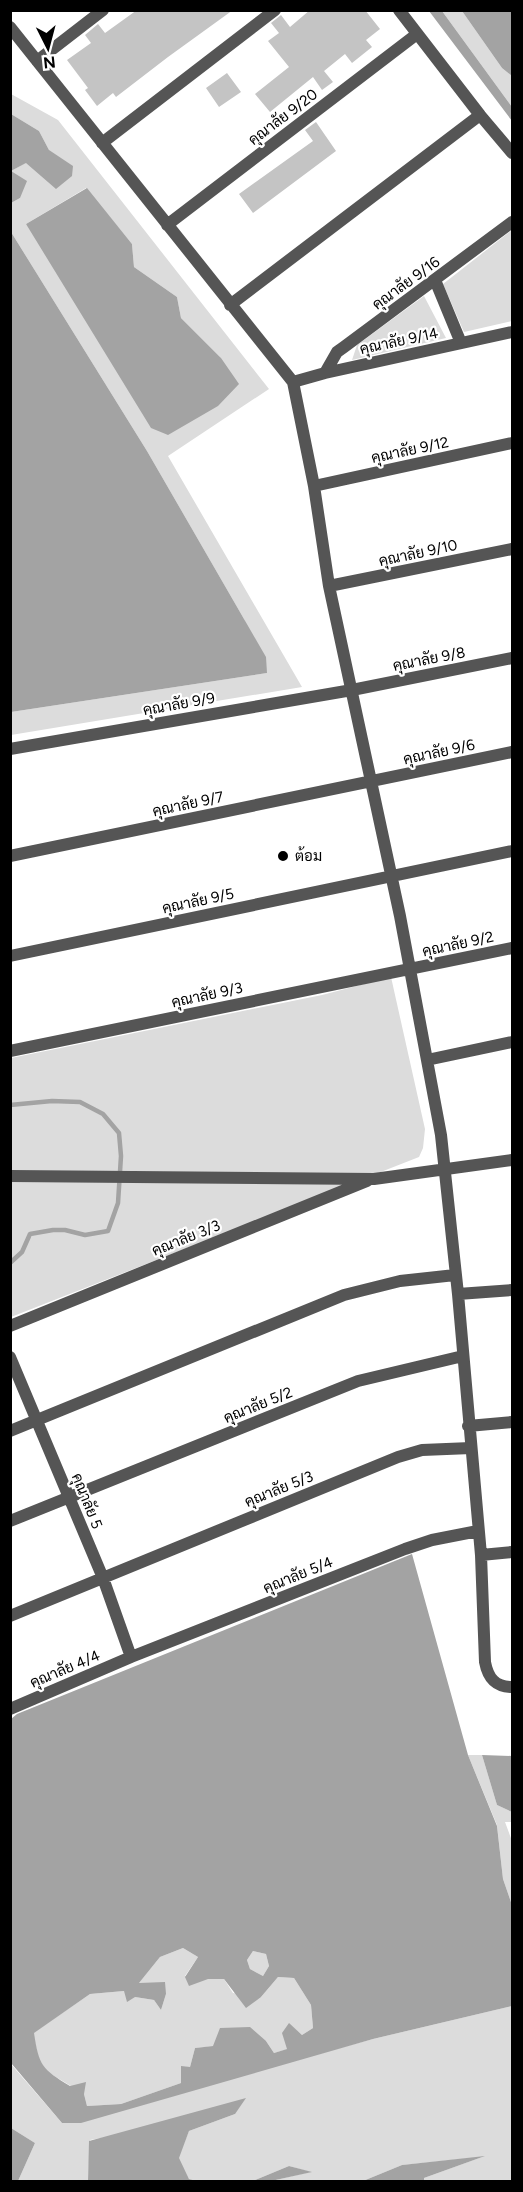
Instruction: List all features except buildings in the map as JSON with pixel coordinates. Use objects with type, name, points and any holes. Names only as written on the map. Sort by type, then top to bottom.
[{"type":"street","points":[[37,61],[103,10]]},
{"type":"street","points":[[102,143],[275,10]]},
{"type":"street","points":[[399,10],[480,116],[513,153]]},
{"type":"street","points":[[10,27],[293,382],[314,486],[329,586],[392,876],[441,1135],[458,1294],[481,1555],[485,1662],[487,1673],[497,1685],[513,1687]]},
{"type":"street","name":"คุณาลัย 9/20","points":[[167,225],[417,33]]},
{"type":"street","points":[[230,305],[480,116]]},
{"type":"street","name":"คุณาลัย 9/16","points":[[325,373],[337,352],[513,222]]},
{"type":"street","points":[[435,280],[461,343]]},
{"type":"street","name":"คุณาลัย 9/14","points":[[293,382],[513,332]]},
{"type":"street","name":"คุณาลัย 9/12","points":[[314,486],[513,443]]},
{"type":"street","name":"คุณาลัย 9/10","points":[[329,586],[513,549]]},
{"type":"street","name":"คุณาลัย 9/8","points":[[352,690],[513,658]]},
{"type":"street","name":"คุณาลัย 9/9","points":[[10,748],[352,690]]},
{"type":"street","name":"คุณาลัย 9/6","points":[[372,781],[513,752]]},
{"type":"street","name":"คุณาลัย 9/7","points":[[10,856],[372,781]]},
{"type":"street","name":"คุณาลัย 9/5","points":[[10,956],[513,850]]},
{"type":"street","name":"คุณาลัย 9/2","points":[[410,969],[513,948]]},
{"type":"street","name":"คุณาลัย 9/3","points":[[10,1051],[410,969]]},
{"type":"street","points":[[427,1060],[513,1042]]},
{"type":"street","points":[[10,1176],[374,1179],[513,1160]]},
{"type":"street","name":"คุณาลัย 3/3","points":[[10,1326],[374,1179]]},
{"type":"street","points":[[10,1431],[344,1295],[400,1281],[455,1275]]},
{"type":"street","points":[[458,1294],[513,1290]]},
{"type":"street","name":"คุณาลัย 5/2","points":[[10,1521],[358,1381],[463,1356]]},
{"type":"street","name":"คุณาลัย 5","points":[[10,1357],[103,1578],[132,1657]]},
{"type":"street","points":[[468,1426],[513,1422]]},
{"type":"street","name":"คุณาลัย 5/3","points":[[10,1616],[398,1457],[422,1450],[471,1448]]},
{"type":"street","name":"คุณาลัย 5/4","points":[[132,1657],[405,1549],[432,1540],[478,1531]]},
{"type":"street","points":[[481,1555],[513,1552]]},
{"type":"street","name":"คุณาลัย 4/4","points":[[10,1709],[132,1657]]},
{"type":"shaded area","points":[[429,11],[442,11],[512,107],[512,121]]},
{"type":"shaded area","points":[[442,11],[462,11],[502,68],[512,76],[512,107]]},
{"type":"shaded area","points":[[462,11],[512,11],[512,76],[502,68]]},
{"type":"shaded area","points":[[11,94],[58,120],[269,389],[168,456],[302,687],[11,735],[11,712],[267,673],[244,619],[147,451],[11,232],[11,203],[20,198],[11,171],[49,150],[39,131],[11,114]],"holes":[[[86,188],[132,244],[134,267],[177,297],[181,318],[221,358],[26,224]]]},
{"type":"shaded area","points":[[11,114],[39,131],[49,150],[73,166],[72,176],[56,189],[26,163],[11,171]]},
{"type":"shaded area","points":[[11,171],[27,181],[20,198],[11,203]]},
{"type":"shaded area","points":[[87,188],[132,244],[134,267],[177,297],[181,318],[221,358],[239,384],[218,406],[168,435],[151,428],[26,224]]},
{"type":"shaded area","points":[[512,230],[512,321],[464,332],[443,284]]},
{"type":"shaded area","points":[[11,232],[147,451],[266,657],[267,673],[11,712]]},
{"type":"shaded area","points":[[424,296],[446,338],[352,360],[357,345]]},
{"type":"shaded area","points":[[391,977],[425,1129],[423,1148],[419,1157],[11,1317],[11,1058],[322,995]]},
{"type":"shaded area","points":[[412,1554],[468,1755],[497,1826],[503,1879],[512,1905],[512,2006],[373,2039],[81,2123],[62,2123],[11,2063],[11,1719],[17,1714]],"holes":[[[183,1948],[198,1957],[185,1977],[189,1986],[208,1979],[224,1979],[246,2008],[261,1997],[278,1977],[294,1978],[311,2005],[313,2028],[302,2035],[289,2023],[282,2033],[287,2049],[274,2053],[266,2041],[250,2027],[220,2028],[213,2046],[195,2048],[190,2067],[181,2066],[181,2083],[121,2104],[87,2106],[84,2094],[86,2082],[70,2086],[43,2066],[34,2033],[90,1994],[124,1991],[127,2002],[135,1997],[154,2000],[161,2010],[166,1994],[165,1982],[139,1983],[160,1957]],[[253,1951],[266,1954],[269,1966],[263,1976],[250,1969],[247,1960]]]},
{"type":"shaded area","points":[[468,1755],[482,1755],[497,1805],[512,1812],[512,1822],[505,1822],[512,1841],[512,1905],[503,1879],[497,1825]]},
{"type":"shaded area","points":[[482,1755],[512,1756],[512,1812],[497,1805]]},
{"type":"shaded area","points":[[183,1948],[198,1957],[185,1976],[224,1979],[233,1993],[261,1997],[278,1977],[294,1978],[311,2005],[313,2028],[302,2035],[289,2024],[288,2049],[274,2053],[266,2041],[195,2048],[190,2067],[181,2083],[121,2104],[87,2106],[84,2094],[46,2071],[38,2057],[33,2033],[90,1994],[124,1991],[135,1997],[154,2000],[161,2010],[166,1994],[138,1984],[160,1957]]},
{"type":"shaded area","points":[[253,1951],[266,1954],[269,1966],[263,1976],[250,1969],[247,1960]]},
{"type":"shaded area","points":[[512,2006],[512,2181],[424,2181],[424,2178],[482,2157],[402,2165],[363,2181],[271,2181],[310,2172],[289,2166],[253,2181],[196,2182],[189,2179],[178,2158],[189,2131],[235,2114],[90,2140],[88,2181],[18,2181],[35,2143],[11,2128],[10,2063],[62,2123],[373,2039]]},
{"type":"shaded area","points":[[246,2098],[235,2114],[189,2131],[179,2158],[189,2179],[196,2181],[88,2181],[89,2141]]},
{"type":"shaded area","points":[[11,2128],[35,2143],[18,2181],[11,2181]]},
{"type":"shaded area","points":[[485,2156],[424,2178],[424,2181],[363,2181],[402,2165]]},
{"type":"shaded area","points":[[289,2166],[312,2172],[271,2181],[253,2181]]},
{"type":"waterway","points":[[10,1105],[52,1101],[80,1102],[103,1114],[119,1133],[121,1156],[118,1203],[108,1231],[85,1235],[65,1230],[30,1234],[22,1252],[10,1263]]},
{"type":"place","name":"ต้อม","points":[[283,856]]}]
